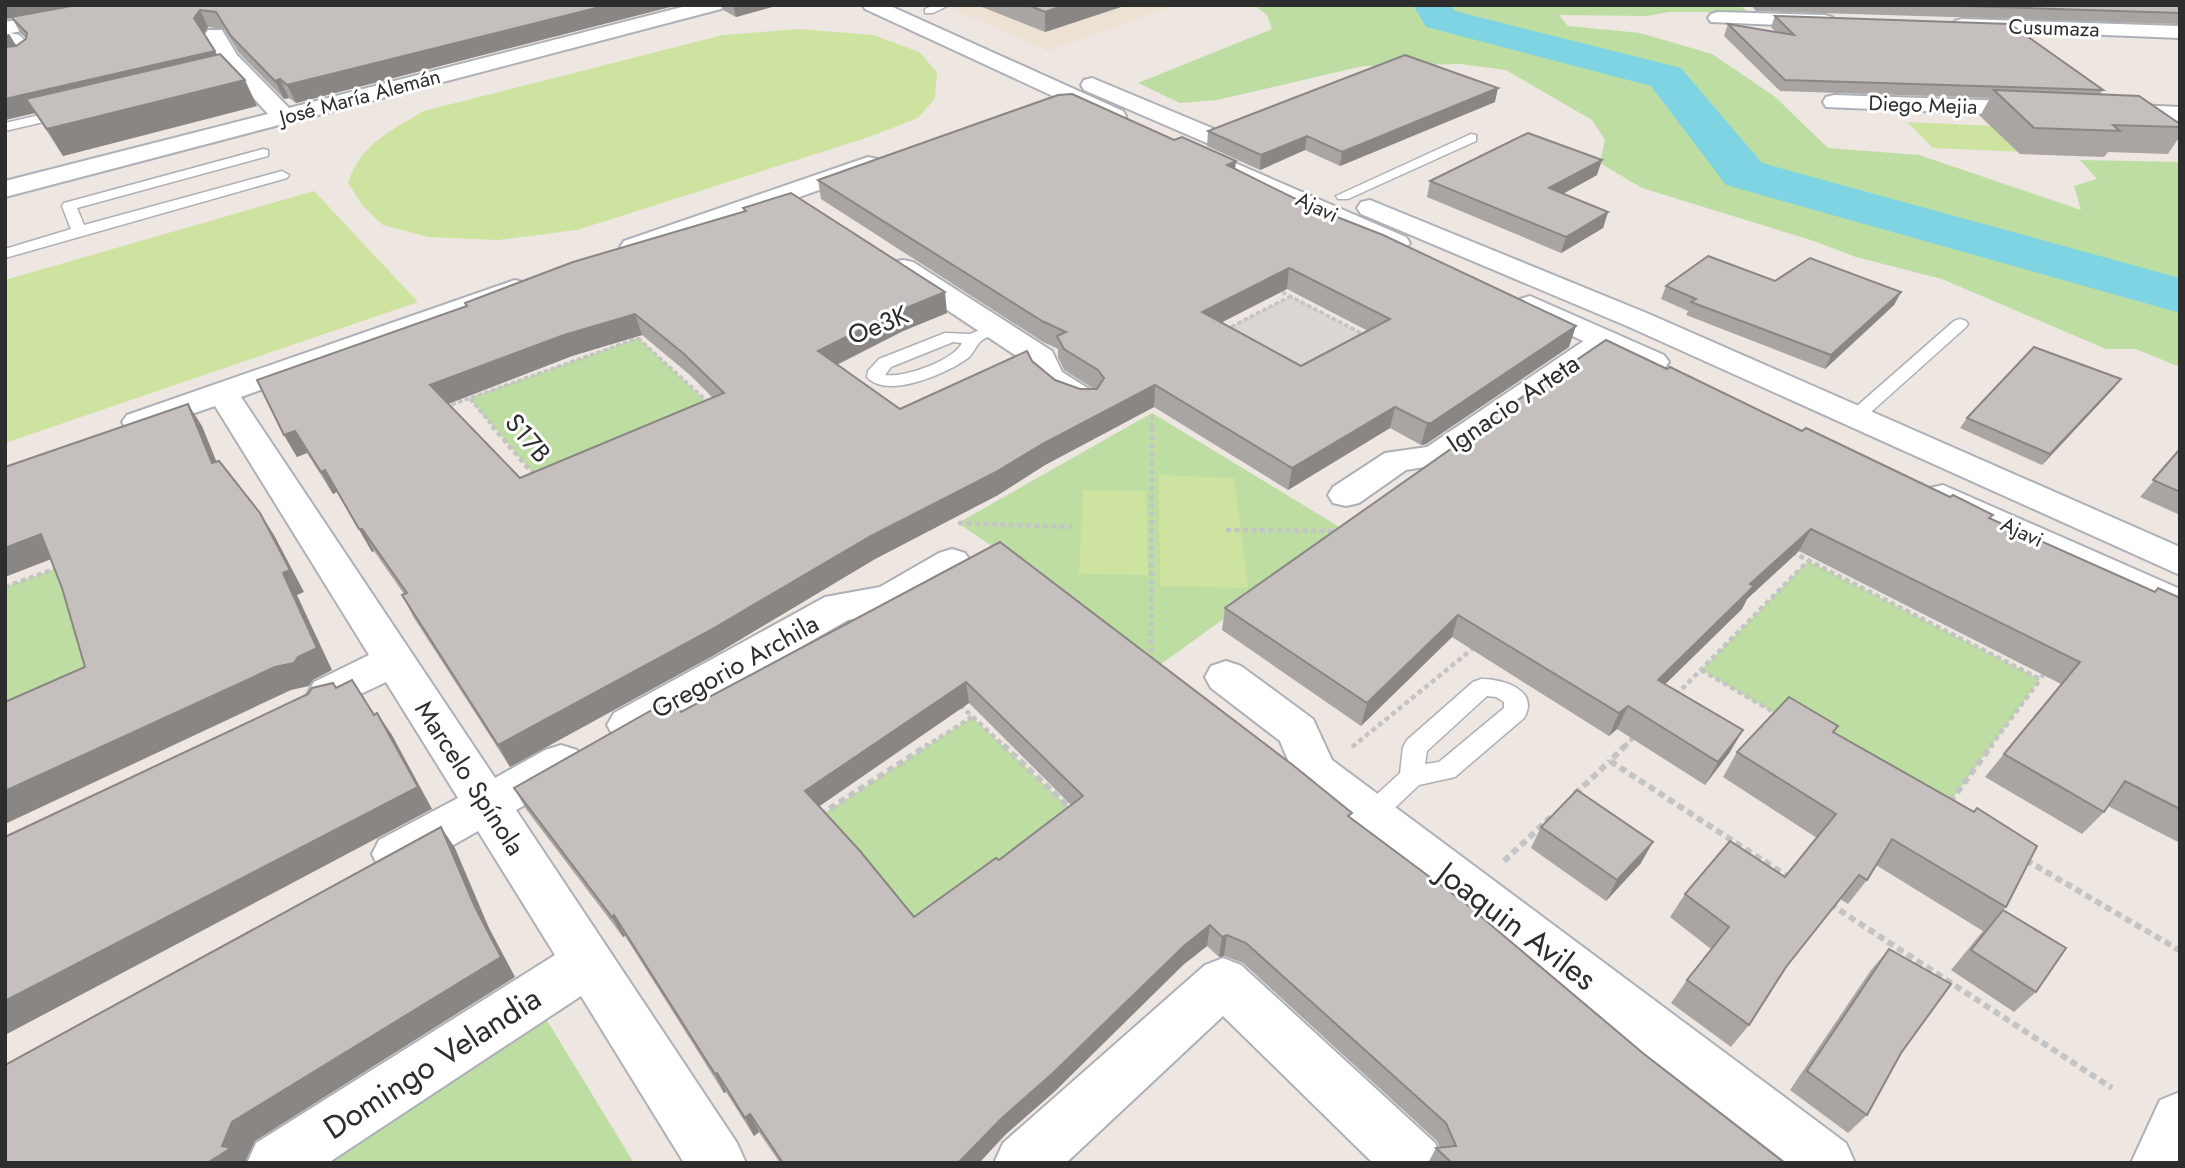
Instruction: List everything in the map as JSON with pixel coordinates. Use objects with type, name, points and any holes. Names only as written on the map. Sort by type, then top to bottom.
[{"type":"street","points":[[5,28],[135,5]]},
{"type":"street","name":"José María Alemán","points":[[5,189],[714,5]]},
{"type":"street","name":"Ajavi","points":[[872,5],[1681,375]]},
{"type":"street","name":"Ajavi","points":[[930,7],[1091,84],[1343,196],[1638,320],[2180,562]]},
{"type":"street","points":[[1718,18],[1844,22]]},
{"type":"street","name":"Cusumaza","points":[[1942,25],[2180,32]]},
{"type":"street","points":[[215,34],[233,73],[284,117]]},
{"type":"street","points":[[1026,108],[1091,84]]},
{"type":"street","name":"Diego Mejia","points":[[1834,102],[2055,109]]},
{"type":"street","points":[[2097,111],[2180,114]]},
{"type":"street","points":[[616,253],[887,157]]},
{"type":"street","points":[[786,192],[821,215]]},
{"type":"street","points":[[879,253],[984,333],[1041,358],[1048,377],[1086,401]]},
{"type":"street","points":[[108,433],[537,281]]},
{"type":"street","name":"Ignacio Arteta","points":[[1346,495],[1397,461],[1436,456],[1605,340]]},
{"type":"street","name":"Marcelo Spínola","points":[[223,393],[717,1163]]},
{"type":"street","name":"Ajavi","points":[[1922,486],[2180,605]]},
{"type":"street","name":"Gregorio Archila","points":[[366,870],[839,607],[889,600],[955,542]]},
{"type":"street","points":[[310,702],[394,660]]},
{"type":"street","name":"Joaquin Aviles","points":[[1226,677],[1298,731],[1314,771],[1826,1163]]},
{"type":"street","name":"Domingo Velandia","points":[[276,1163],[588,963]]},
{"type":"street","points":[[1023,1163],[1223,982],[1415,1163]]},
{"type":"lane","points":[[5,35],[15,37],[31,52],[22,59],[5,60]]},
{"type":"lane","points":[[5,127],[81,109]]},
{"type":"lane","points":[[1343,196],[1471,138]]},
{"type":"lane","points":[[79,231],[69,206],[263,153]]},
{"type":"lane","points":[[5,254],[282,175]]},
{"type":"lane","points":[[1855,417],[1960,324]]},
{"type":"lane","points":[[984,333],[966,352],[919,375],[890,383],[876,377],[877,371],[886,363],[951,338],[984,333]]},
{"type":"lane","points":[[1372,814],[1412,777]]},
{"type":"path","points":[[1265,284],[1372,339]]},
{"type":"path","points":[[1217,334],[1290,296]]},
{"type":"path","points":[[630,330],[713,407]]},
{"type":"path","points":[[444,408],[638,338]]},
{"type":"path","name":"S17B","points":[[469,398],[538,480]]},
{"type":"path","points":[[1151,671],[1152,413]]},
{"type":"path","points":[[955,542],[1072,527]]},
{"type":"path","points":[[1226,530],[1346,531]]},
{"type":"path","points":[[1786,549],[2040,679]]},
{"type":"path","points":[[54,556],[61,581]]},
{"type":"path","points":[[1674,697],[1808,561]]},
{"type":"path","points":[[5,587],[57,568]]},
{"type":"path","points":[[1345,752],[1479,643]]},
{"type":"path","points":[[1943,812],[2047,668]]},
{"type":"path","points":[[1701,670],[1782,717]]},
{"type":"path","points":[[954,698],[1073,811]]},
{"type":"path","points":[[811,821],[972,717]]},
{"type":"path","points":[[1572,797],[1638,733]]},
{"type":"path","points":[[1610,761],[1797,883]]},
{"type":"path","points":[[1062,819],[1084,803]]},
{"type":"path","points":[[823,814],[831,824]]},
{"type":"path","points":[[1496,869],[1553,815]]},
{"type":"path","points":[[2014,853],[2179,950]]},
{"type":"path","points":[[1820,898],[2112,1088]]},
{"type":"shaded area","points":[[944,5],[1176,5],[1048,51]]},
{"type":"shaded area","points":[[1290,296],[1372,339],[1299,381],[1217,334]]},
{"type":"green space","points":[[1254,5],[1740,5],[1748,12],[1669,12],[1647,16],[1559,15],[1568,26],[1640,33],[1712,54],[1774,96],[1828,148],[1919,155],[2081,210],[2074,186],[2097,179],[2080,160],[2180,162],[2180,367],[2136,349],[2106,349],[1942,279],[1856,257],[1814,241],[1642,188],[1600,163],[1605,140],[1592,120],[1506,70],[1460,64],[1363,66],[1217,100],[1180,103],[1138,83],[1272,29],[1267,15]]},
{"type":"green space","points":[[798,29],[873,35],[919,52],[937,72],[935,98],[918,118],[869,137],[577,230],[498,240],[428,237],[383,225],[363,206],[348,183],[369,148],[388,132],[424,111],[723,35]]},
{"type":"green space","points":[[1907,122],[2016,127],[2044,153],[1933,148]]},
{"type":"green space","points":[[314,191],[418,302],[5,443],[5,280]]},
{"type":"green space","points":[[638,338],[722,416],[547,490],[469,398]]},
{"type":"green space","points":[[1152,413],[1346,531],[1151,671],[1002,553],[958,523]]},
{"type":"green space","points":[[1159,475],[1234,478],[1248,588],[1160,586]]},
{"type":"green space","points":[[1083,490],[1146,491],[1148,575],[1079,574]]},
{"type":"green space","points":[[1808,561],[2040,679],[1943,812],[1701,670]]},
{"type":"green space","points":[[57,568],[98,681],[5,721],[5,587]]},
{"type":"green space","points":[[972,717],[1073,811],[920,924],[823,814]]},
{"type":"green space","points":[[543,1014],[634,1163],[317,1163]]},
{"type":"building","points":[[77,5],[608,5],[287,85],[280,79],[275,81],[231,36],[216,12],[200,10],[194,18],[215,51],[5,99],[5,47],[16,46],[26,39],[27,33],[11,17]]},
{"type":"building","points":[[1028,5],[1065,5],[1045,12]]},
{"type":"building","points":[[1935,5],[2180,5],[2180,13]]},
{"type":"building","points":[[1775,16],[2010,24],[2103,90],[1785,80],[1728,24],[1794,35]]},
{"type":"building","points":[[220,54],[245,80],[47,129],[26,99]]},
{"type":"building","points":[[1405,55],[1498,88],[1342,152],[1307,136],[1261,155],[1208,131]]},
{"type":"building","points":[[1994,90],[2139,96],[2180,124],[2180,127],[2113,125],[2120,131],[2034,128]]},
{"type":"building","points":[[1072,94],[1174,140],[1182,137],[1236,161],[1227,165],[1314,208],[1383,235],[1576,326],[1431,423],[1395,407],[1292,468],[1155,385],[1044,443],[996,472],[871,536],[709,631],[498,745],[402,595],[407,593],[362,529],[359,529],[325,470],[321,472],[295,431],[284,435],[257,380],[467,306],[465,303],[573,262],[746,211],[743,208],[791,193],[945,292],[901,310],[818,351],[900,409],[1027,351],[1032,361],[1055,380],[1080,389],[1097,389],[1104,378],[1098,370],[1064,349],[1057,336],[1066,332],[1042,321],[818,180],[1058,95]],"holes":[[[1289,268],[1390,319],[1301,366],[1202,312]],[[635,314],[684,354],[724,393],[520,478],[430,385],[564,335]]]},
{"type":"building","points":[[1528,133],[1602,160],[1549,188],[1608,212],[1566,237],[1430,181]]},
{"type":"building","points":[[1708,256],[1775,281],[1810,258],[1901,292],[1831,355],[1691,302],[1696,299],[1666,286]]},
{"type":"building","points":[[1606,340],[1667,369],[1670,367],[1802,431],[1806,428],[1950,497],[1953,495],[1993,515],[1989,518],[2155,592],[2158,588],[2180,598],[2180,809],[2125,781],[2104,812],[2004,754],[2080,662],[1811,529],[1750,584],[1754,586],[1658,680],[1743,730],[1718,762],[1628,706],[1619,713],[1458,615],[1367,703],[1225,608],[1462,441],[1459,440]]},
{"type":"building","points":[[2034,347],[2121,379],[2050,454],[1967,418]]},
{"type":"building","points":[[188,404],[212,463],[219,461],[260,513],[290,570],[283,573],[317,648],[298,657],[294,663],[275,667],[5,791],[5,702],[85,667],[62,588],[41,534],[5,548],[5,467]]},
{"type":"building","points":[[2180,449],[2180,492],[2153,480]]},
{"type":"building","points":[[1000,542],[1294,766],[1352,813],[1348,816],[1466,904],[1644,1054],[1785,1163],[1452,1163],[1436,1148],[1456,1146],[1446,1123],[1246,943],[1227,935],[1222,937],[1210,925],[1185,945],[958,1163],[783,1163],[750,1114],[745,1118],[717,1073],[715,1074],[614,915],[612,917],[514,788],[673,698],[681,712]],"holes":[[[966,682],[1083,796],[999,860],[996,858],[914,917],[860,851],[805,791]]]},
{"type":"building","points":[[352,680],[374,715],[377,713],[418,787],[5,1001],[5,837],[308,694],[312,688],[333,683],[336,688]]},
{"type":"building","points":[[1789,697],[1838,726],[1833,732],[1974,812],[1977,808],[2037,846],[2006,907],[1892,839],[1867,880],[1859,875],[1786,967],[1749,1025],[1687,980],[1729,927],[1685,894],[1730,841],[1785,877],[1836,814],[1737,752]]},
{"type":"building","points":[[1577,790],[1653,842],[1617,880],[1541,827]]},
{"type":"building","points":[[441,827],[475,907],[501,957],[232,1122],[222,1146],[231,1148],[207,1163],[5,1163],[5,1065]]},
{"type":"building","points":[[2003,910],[2066,948],[2036,992],[1971,950]]},
{"type":"building","points":[[1889,949],[1951,984],[1901,1053],[1867,1115],[1807,1071]]},
{"type":"waterway","points":[[1432,5],[1440,19],[1666,77],[1744,174],[2180,296]]}]
